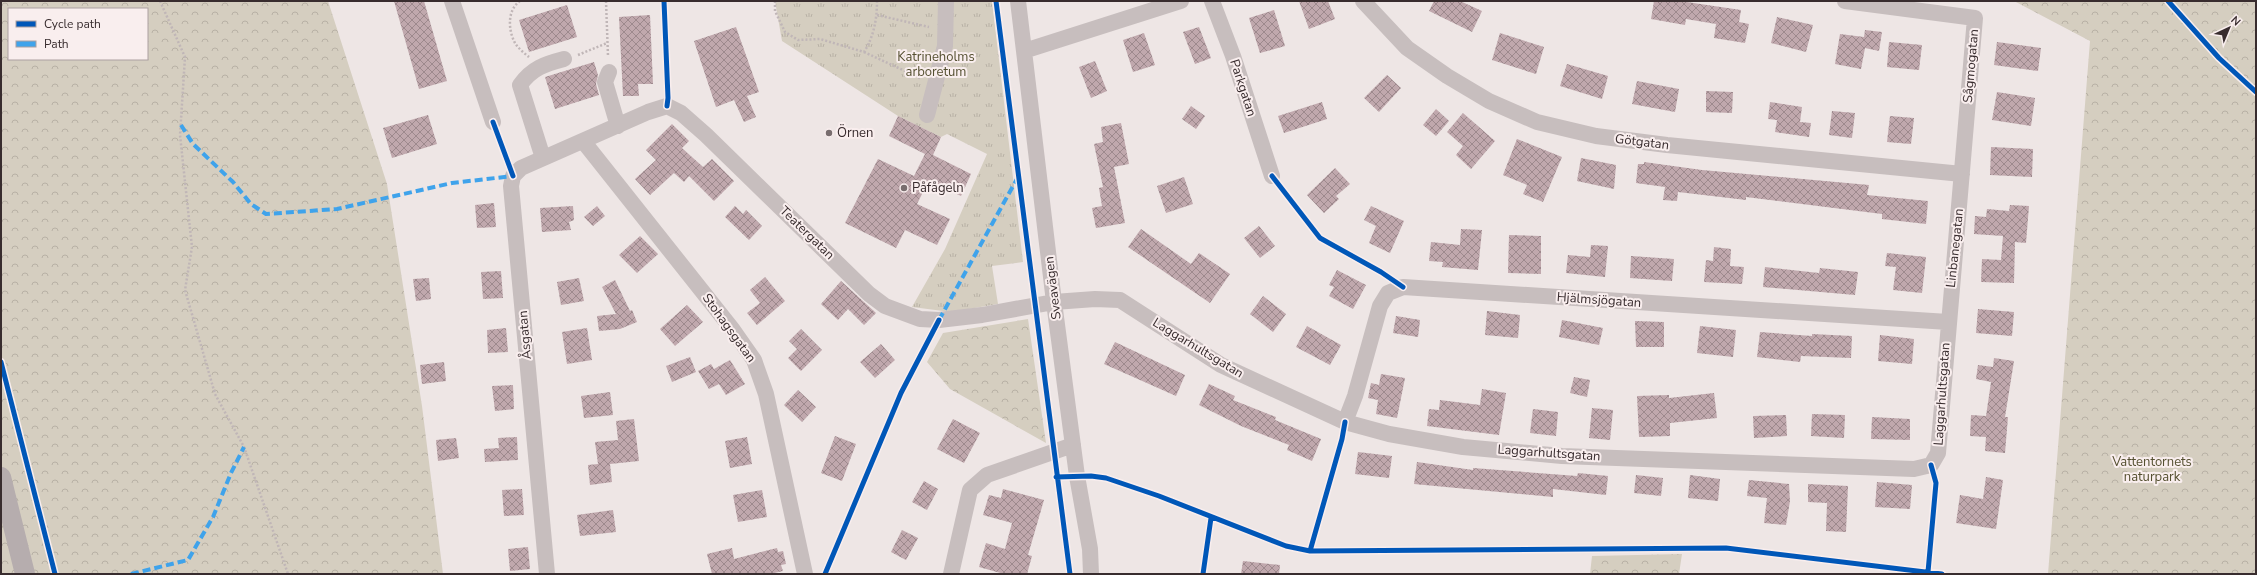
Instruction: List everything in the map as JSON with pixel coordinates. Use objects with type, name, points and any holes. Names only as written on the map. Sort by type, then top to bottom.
[{"type":"main road","points":[[1,477],[25,574]]},
{"type":"street","points":[[452,1],[493,122]]},
{"type":"street","points":[[927,115],[945,41],[946,1]]},
{"type":"street","name":"Sveavägen","points":[[1018,1],[1054,302],[1073,445],[1090,549],[1091,574]]},
{"type":"street","points":[[1024,50],[1181,1]]},
{"type":"street","name":"Parkgatan","points":[[1212,1],[1233,56],[1272,176]]},
{"type":"street","name":"Götgatan","points":[[1363,1],[1407,48],[1447,76],[1489,101],[1537,122],[1596,136],[1667,145],[1962,174]]},
{"type":"street","name":"Sågmogatan","points":[[1845,1],[1975,18],[1962,174]]},
{"type":"street","points":[[543,158],[520,85],[527,75],[539,67],[564,59]]},
{"type":"street","points":[[609,72],[604,82],[618,126]]},
{"type":"street","name":"Teatergatan","points":[[583,141],[667,106],[681,113],[706,135],[869,294],[885,306],[920,320],[939,320],[982,315],[1054,302]]},
{"type":"street","name":"Åsgatan","points":[[547,574],[511,186],[513,176],[521,168],[583,141]]},
{"type":"street","name":"Stohagsgatan","points":[[583,141],[733,330],[754,360],[766,394],[805,574]]},
{"type":"street","name":"Linbanegatan","points":[[1948,322],[1962,174]]},
{"type":"street","name":"Hjälmsjögatan","points":[[1345,422],[1355,396],[1380,306],[1388,293],[1403,287],[1948,322]]},
{"type":"street","name":"Laggarhultsgatan","points":[[1054,302],[1095,299],[1120,300],[1221,365],[1345,422],[1389,434],[1463,447],[1562,456],[1914,469],[1931,465],[1938,453],[1948,322]]},
{"type":"street","points":[[951,574],[970,490],[987,475],[1073,445]]},
{"type":"path","points":[[160,1],[186,56],[180,135],[192,247],[185,290],[215,394],[244,447],[288,574]]},
{"type":"path","points":[[520,1],[513,7],[510,18],[515,43],[539,67]]},
{"type":"path","points":[[606,1],[609,72]]},
{"type":"path","points":[[775,1],[775,11],[785,32],[798,40],[820,39],[864,52],[935,85]]},
{"type":"path","points":[[864,52],[871,38],[877,15],[877,1]]},
{"type":"path","points":[[877,15],[933,28]]},
{"type":"path","points":[[564,59],[581,54],[607,43]]},
{"type":"green space","points":[[1,1],[328,1],[387,184],[422,406],[443,574],[1,574]]},
{"type":"green space","name":"Katrineholms arboretum","points":[[775,1],[992,1],[1023,262],[992,266],[998,304],[951,312],[912,307],[945,249],[987,154],[947,134],[941,137],[898,116],[782,41]]},
{"type":"green space","name":"Vattentornets naturpark","points":[[2014,1],[2256,1],[2256,574],[2048,574],[2090,41]]},
{"type":"green space","points":[[1028,319],[1046,443],[950,389],[927,362],[943,333]]},
{"type":"green space","points":[[1682,554],[1679,574],[1590,574],[1592,556]]},
{"type":"building","points":[[394,1],[424,1],[447,81],[419,89]]},
{"type":"building","points":[[1299,1],[1328,1],[1335,19],[1309,29]]},
{"type":"building","points":[[1434,1],[1460,1],[1482,11],[1472,32],[1429,11]]},
{"type":"building","points":[[1654,1],[1680,1],[1741,10],[1739,22],[1749,24],[1745,43],[1714,38],[1716,24],[1686,19],[1685,25],[1651,19]]},
{"type":"building","points":[[567,5],[577,37],[529,52],[519,20]]},
{"type":"building","points":[[1274,10],[1285,46],[1260,53],[1249,18]]},
{"type":"building","points":[[650,15],[653,84],[638,84],[639,96],[623,96],[619,17]]},
{"type":"building","points":[[1777,17],[1813,25],[1806,52],[1771,43]]},
{"type":"building","points":[[736,27],[759,92],[747,96],[756,117],[744,122],[734,100],[716,107],[694,41]]},
{"type":"building","points":[[1199,27],[1211,58],[1195,64],[1183,32]]},
{"type":"building","points":[[1865,30],[1882,32],[1879,51],[1865,48],[1861,69],[1835,64],[1840,34],[1864,37]]},
{"type":"building","points":[[1144,33],[1155,65],[1133,72],[1123,40]]},
{"type":"building","points":[[1500,33],[1544,47],[1536,74],[1492,60]]},
{"type":"building","points":[[1889,42],[1922,45],[1919,70],[1887,67]]},
{"type":"building","points":[[1997,42],[2041,48],[2038,71],[1994,65]]},
{"type":"building","points":[[1095,61],[1107,91],[1091,98],[1079,67]]},
{"type":"building","points":[[594,62],[598,75],[596,84],[599,95],[555,109],[545,77]]},
{"type":"building","points":[[1567,64],[1608,76],[1602,99],[1560,86]]},
{"type":"building","points":[[1387,75],[1401,88],[1379,112],[1364,98]]},
{"type":"building","points":[[1637,81],[1679,89],[1675,112],[1632,104]]},
{"type":"building","points":[[1706,91],[1733,92],[1732,113],[1706,112]]},
{"type":"building","points":[[1997,92],[2035,98],[2031,126],[1992,120]]},
{"type":"building","points":[[1322,102],[1327,119],[1284,133],[1278,116]]},
{"type":"building","points":[[1770,102],[1802,107],[1800,122],[1811,123],[1809,137],[1775,132],[1777,120],[1768,119]]},
{"type":"building","points":[[1191,106],[1205,116],[1196,129],[1182,119]]},
{"type":"building","points":[[1436,109],[1449,121],[1436,136],[1423,125]]},
{"type":"building","points":[[1832,111],[1855,113],[1852,138],[1829,135]]},
{"type":"building","points":[[1463,113],[1495,141],[1471,169],[1456,155],[1463,146],[1447,132]]},
{"type":"building","points":[[428,115],[437,144],[392,158],[383,128]]},
{"type":"building","name":"Påfågeln","points":[[898,116],[941,137],[933,155],[971,174],[961,196],[929,180],[917,204],[950,219],[937,245],[905,230],[896,248],[845,223],[878,159],[914,176],[925,154],[889,136]]},
{"type":"building","points":[[1890,116],[1914,118],[1911,144],[1887,142]]},
{"type":"building","points":[[1121,123],[1129,164],[1114,167],[1125,223],[1096,228],[1092,208],[1102,206],[1099,188],[1103,187],[1094,144],[1103,142],[1101,127]]},
{"type":"building","points":[[672,124],[689,141],[682,148],[703,167],[712,159],[734,181],[714,201],[689,176],[684,182],[674,173],[650,195],[635,179],[656,160],[646,150]]},
{"type":"building","points":[[1517,139],[1562,157],[1543,202],[1523,194],[1527,185],[1503,175]]},
{"type":"building","points":[[1991,147],[2033,149],[2032,177],[1990,175]]},
{"type":"building","points":[[1581,158],[1616,165],[1614,189],[1577,181]]},
{"type":"building","points":[[1644,162],[1702,170],[1869,185],[1867,195],[1928,201],[1926,224],[1882,219],[1882,214],[1746,197],[1746,200],[1678,192],[1677,201],[1663,200],[1665,187],[1636,183],[1638,164],[1644,164]]},
{"type":"building","points":[[1335,168],[1350,184],[1336,196],[1339,199],[1324,213],[1307,195]]},
{"type":"building","points":[[1184,177],[1193,204],[1166,213],[1157,186]]},
{"type":"building","points":[[494,203],[496,227],[477,228],[475,205]]},
{"type":"building","points":[[2010,205],[2029,206],[2026,243],[2015,242],[2014,283],[1981,282],[1982,259],[2001,260],[2003,236],[1974,234],[1975,216],[1986,217],[1987,209],[2009,211]]},
{"type":"building","points":[[573,206],[574,220],[569,222],[571,230],[542,232],[540,208]]},
{"type":"building","points":[[597,206],[605,216],[593,226],[584,217]]},
{"type":"building","points":[[735,206],[743,214],[746,210],[762,226],[749,240],[725,217]]},
{"type":"building","points":[[1371,206],[1404,221],[1390,253],[1369,243],[1376,226],[1364,220]]},
{"type":"building","points":[[1259,226],[1275,246],[1260,258],[1244,238]]},
{"type":"building","points":[[1141,229],[1191,264],[1199,253],[1230,274],[1210,303],[1128,247]]},
{"type":"building","points":[[1461,229],[1482,230],[1478,270],[1442,267],[1443,262],[1429,261],[1431,242],[1460,245]]},
{"type":"building","points":[[1509,235],[1541,236],[1541,274],[1508,273]]},
{"type":"building","points":[[640,236],[658,254],[637,273],[619,255]]},
{"type":"building","points":[[1591,245],[1608,246],[1605,277],[1566,273],[1568,255],[1590,257]]},
{"type":"building","points":[[1714,247],[1731,249],[1730,266],[1744,267],[1742,284],[1704,282],[1706,260],[1713,261]]},
{"type":"building","points":[[1887,253],[1926,257],[1922,293],[1893,290],[1896,267],[1885,266]]},
{"type":"building","points":[[1631,256],[1674,259],[1672,281],[1630,278]]},
{"type":"building","points":[[1765,267],[1819,273],[1820,268],[1858,272],[1855,295],[1763,287]]},
{"type":"building","points":[[1337,270],[1366,285],[1353,309],[1329,296],[1334,287],[1329,285]]},
{"type":"building","points":[[501,271],[503,298],[483,299],[481,272]]},
{"type":"building","points":[[765,277],[785,301],[757,325],[747,313],[760,303],[750,290]]},
{"type":"building","points":[[429,278],[431,299],[416,301],[413,279]]},
{"type":"building","points":[[579,278],[584,301],[561,305],[557,282]]},
{"type":"building","points":[[615,280],[637,322],[620,329],[599,331],[597,316],[616,314],[602,287]]},
{"type":"building","points":[[841,281],[876,313],[864,325],[848,309],[838,320],[821,304]]},
{"type":"building","points":[[1263,296],[1286,314],[1273,332],[1250,314]]},
{"type":"building","points":[[687,305],[703,322],[675,346],[660,329]]},
{"type":"building","points":[[1978,309],[2014,312],[2012,336],[1976,333]]},
{"type":"building","points":[[1487,311],[1520,315],[1518,338],[1485,335]]},
{"type":"building","points":[[1396,316],[1420,320],[1418,337],[1393,333]]},
{"type":"building","points":[[1562,320],[1603,328],[1599,345],[1559,337]]},
{"type":"building","points":[[1635,321],[1664,322],[1664,347],[1636,347]]},
{"type":"building","points":[[1307,326],[1341,345],[1330,365],[1296,347]]},
{"type":"building","points":[[1700,326],[1736,330],[1733,357],[1697,353]]},
{"type":"building","points":[[506,328],[508,352],[488,353],[487,330]]},
{"type":"building","points":[[587,328],[592,360],[567,364],[562,332]]},
{"type":"building","points":[[801,329],[822,350],[801,371],[788,358],[797,349],[789,341]]},
{"type":"building","points":[[1760,332],[1812,336],[1812,334],[1852,336],[1851,358],[1801,356],[1800,362],[1757,357]]},
{"type":"building","points":[[1880,335],[1914,339],[1912,364],[1878,361]]},
{"type":"building","points":[[1115,342],[1185,375],[1176,396],[1104,364]]},
{"type":"building","points":[[881,344],[895,360],[875,378],[860,362]]},
{"type":"building","points":[[690,357],[696,372],[672,382],[666,366]]},
{"type":"building","points":[[1994,358],[2014,361],[2005,417],[2008,417],[2005,453],[1985,451],[1986,437],[1970,436],[1971,415],[1986,416],[1991,382],[1976,379],[1978,365],[1993,367]]},
{"type":"building","points":[[730,360],[745,384],[726,395],[719,384],[709,389],[698,371],[711,364],[714,369]]},
{"type":"building","points":[[444,362],[446,381],[422,384],[420,365]]},
{"type":"building","points":[[1381,374],[1405,378],[1397,418],[1376,414],[1378,400],[1368,398],[1371,383],[1379,385]]},
{"type":"building","points":[[1574,377],[1590,380],[1587,397],[1570,393]]},
{"type":"building","points":[[1209,384],[1235,396],[1233,400],[1276,417],[1275,420],[1321,439],[1312,461],[1287,450],[1289,445],[1241,426],[1199,405]]},
{"type":"building","points":[[513,385],[514,409],[495,411],[492,386]]},
{"type":"building","points":[[1482,389],[1506,393],[1499,435],[1427,426],[1429,409],[1439,410],[1440,400],[1480,405]]},
{"type":"building","points":[[798,390],[816,407],[802,422],[784,405]]},
{"type":"building","points":[[610,392],[613,415],[584,418],[581,396]]},
{"type":"building","points":[[1714,393],[1717,418],[1670,423],[1670,436],[1639,437],[1637,396],[1669,395],[1669,398]]},
{"type":"building","points":[[1592,408],[1613,410],[1610,440],[1589,438]]},
{"type":"building","points":[[1533,409],[1558,412],[1556,436],[1530,433]]},
{"type":"building","points":[[1812,414],[1845,415],[1844,438],[1811,436]]},
{"type":"building","points":[[1786,415],[1787,436],[1754,438],[1753,416]]},
{"type":"building","points":[[1872,417],[1910,419],[1910,440],[1871,439]]},
{"type":"building","points":[[634,419],[639,461],[610,464],[612,482],[590,485],[588,465],[598,464],[595,442],[618,440],[616,421]]},
{"type":"building","points":[[953,419],[980,433],[964,463],[937,449]]},
{"type":"building","points":[[835,436],[856,444],[842,481],[821,473]]},
{"type":"building","points":[[517,437],[518,460],[485,462],[484,449],[499,448],[498,438]]},
{"type":"building","points":[[747,437],[752,464],[730,468],[725,441]]},
{"type":"building","points":[[456,438],[459,458],[438,461],[436,440]]},
{"type":"building","points":[[1358,452],[1392,456],[1389,478],[1355,474]]},
{"type":"building","points":[[1417,462],[1473,470],[1473,468],[1577,476],[1578,473],[1608,476],[1606,495],[1553,489],[1553,497],[1414,484]]},
{"type":"building","points":[[1636,475],[1663,478],[1661,496],[1634,493]]},
{"type":"building","points":[[1690,475],[1720,479],[1718,501],[1688,498]]},
{"type":"building","points":[[1986,477],[2003,480],[1996,529],[1956,523],[1960,495],[1983,499]]},
{"type":"building","points":[[1749,480],[1789,484],[1790,501],[1786,525],[1764,523],[1767,498],[1747,496]]},
{"type":"building","points":[[924,481],[938,489],[927,510],[912,502]]},
{"type":"building","points":[[1877,482],[1912,485],[1910,509],[1875,507]]},
{"type":"building","points":[[1808,484],[1848,486],[1846,532],[1826,531],[1827,503],[1808,502]]},
{"type":"building","points":[[522,489],[524,515],[504,516],[502,490]]},
{"type":"building","points":[[1003,489],[1044,500],[1028,555],[1032,556],[1027,574],[1004,574],[979,567],[986,543],[1005,549],[1012,523],[983,515],[989,495],[1001,498]]},
{"type":"building","points":[[762,490],[767,517],[738,522],[733,495]]},
{"type":"building","points":[[613,510],[616,532],[580,536],[577,515]]},
{"type":"building","points":[[902,530],[918,538],[906,560],[891,552]]},
{"type":"building","points":[[528,547],[530,569],[510,571],[508,549]]},
{"type":"building","points":[[732,548],[734,559],[777,548],[778,552],[783,551],[786,564],[781,565],[783,571],[770,574],[712,574],[707,554]]},
{"type":"building","points":[[1243,561],[1280,565],[1279,574],[1241,574]]},
{"type":"marked path","points":[[181,125],[193,144],[233,182],[251,204],[266,214],[337,209],[452,183],[513,176]]},
{"type":"marked path","points":[[939,320],[1018,177]]},
{"type":"marked path","points":[[131,574],[188,560],[213,517],[231,473],[244,447]]},
{"type":"cycle path","points":[[664,1],[668,98],[667,106]]},
{"type":"cycle path","points":[[996,1],[1070,574]]},
{"type":"cycle path","points":[[2168,1],[2219,58],[2256,92]]},
{"type":"cycle path","points":[[493,122],[513,176]]},
{"type":"cycle path","points":[[1272,176],[1320,238],[1381,272],[1403,287]]},
{"type":"cycle path","points":[[825,574],[901,393],[939,320]]},
{"type":"cycle path","points":[[1,362],[55,574]]},
{"type":"cycle path","points":[[1310,551],[1342,439],[1345,422]]},
{"type":"cycle path","points":[[1928,572],[1936,483],[1931,465]]},
{"type":"cycle path","points":[[1056,477],[1091,476],[1106,478],[1159,496],[1286,546],[1310,551],[1726,548],[1942,574]]},
{"type":"cycle path","points":[[1203,574],[1211,518]]},
{"type":"place","name":"Örnen","points":[[829,133]]},
{"type":"place","name":"Påfågeln","points":[[904,188]]}]
